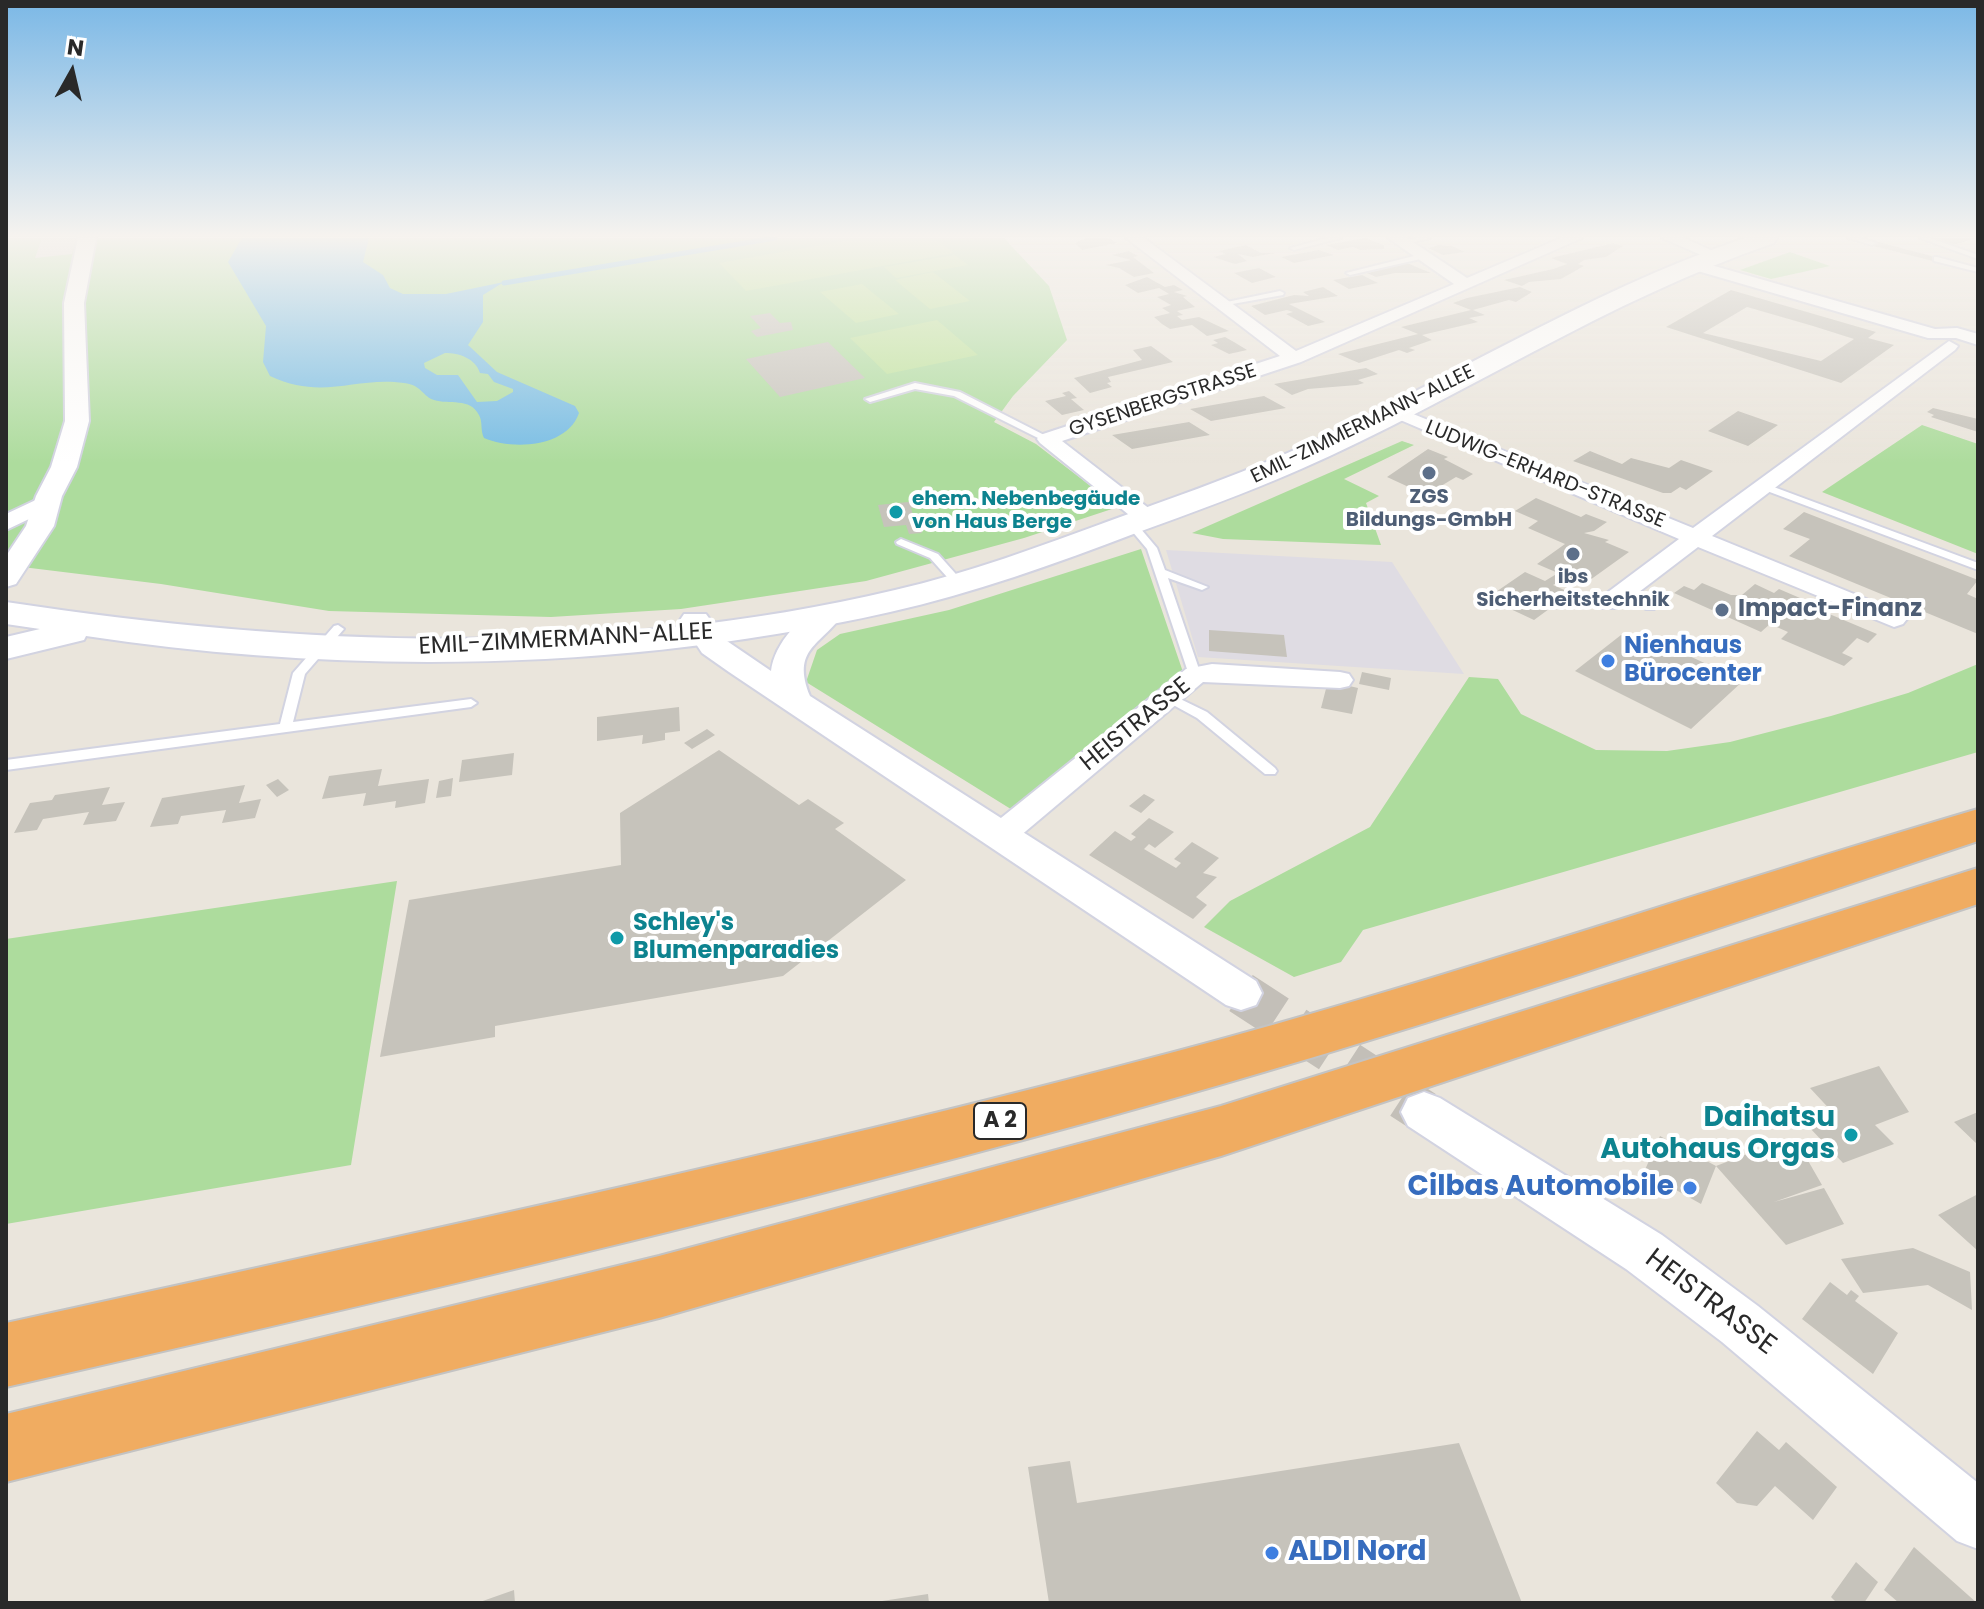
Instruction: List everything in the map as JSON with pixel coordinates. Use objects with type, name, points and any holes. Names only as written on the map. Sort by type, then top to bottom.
[{"type":"highway","name":"A 2","points":[[6,1355],[693,1201],[1176,1075],[1696,917],[1978,825]]},
{"type":"highway","points":[[6,1448],[659,1287],[1221,1131],[1978,886]]},
{"type":"main road","name":"EMIL-ZIMMERMANN-ALLEE","points":[[6,613],[121,628],[503,647],[828,614],[954,579],[1139,521],[1251,479],[1394,413],[1594,313]]},
{"type":"main road","name":"EMIL-ZIMMERMANN-ALLEE","points":[[698,627],[954,579]]},
{"type":"main road","name":"EMIL-ZIMMERMANN-ALLEE","points":[[6,590],[330,637]]},
{"type":"main road","points":[[6,648],[56,634],[121,628]]},
{"type":"street","points":[[6,543],[44,500],[64,467],[77,421],[74,313]]},
{"type":"street","points":[[1233,313],[1294,358]]},
{"type":"street","name":"GYSENBERGSTRASSE","points":[[1047,439],[1294,358],[1400,313]]},
{"type":"street","points":[[1862,313],[1942,340],[1978,348]]},
{"type":"street","points":[[1942,340],[1957,333],[1978,340]]},
{"type":"street","name":"LUDWIG-ERHARD-STRASSE","points":[[1615,598],[1763,486],[1942,340]]},
{"type":"street","name":"LUDWIG-ERHARD-STRASSE","points":[[1394,413],[1894,619]]},
{"type":"street","name":"GYSENBERGSTRASSE","points":[[1047,439],[1139,521]]},
{"type":"street","points":[[6,523],[44,500]]},
{"type":"street","points":[[6,578],[40,526],[44,500]]},
{"type":"street","points":[[795,700],[785,679],[787,659],[797,644],[828,614]]},
{"type":"street","points":[[698,627],[715,648],[1241,993]]},
{"type":"street","name":"HEISTRASSE","points":[[1002,834],[1195,675],[1212,672],[1340,680]]},
{"type":"street","name":"HEISTRASSE","points":[[1424,1112],[1644,1252],[1740,1324],[1978,1520]]},
{"type":"lane","points":[[870,399],[915,386],[946,391],[1047,439]]},
{"type":"lane","points":[[1763,486],[1978,567]]},
{"type":"lane","points":[[1139,521],[1161,572],[1195,675]]},
{"type":"lane","points":[[901,542],[934,556],[954,579]]},
{"type":"lane","points":[[1161,572],[1202,587]]},
{"type":"lane","points":[[1615,598],[1650,607]]},
{"type":"lane","points":[[286,726],[299,673],[330,637]]},
{"type":"lane","points":[[1170,698],[1202,715],[1270,771]]},
{"type":"lane","points":[[6,765],[471,703]]},
{"type":"shaded area","points":[[1166,550],[1392,562],[1464,674],[1198,657]]},
{"type":"green space","points":[[6,313],[1058,313],[1067,340],[1013,396],[994,422],[1036,444],[1118,507],[1024,538],[866,581],[681,609],[551,617],[329,611],[161,584],[6,565]]},
{"type":"green space","points":[[844,313],[899,314],[856,323]]},
{"type":"green space","points":[[937,320],[978,355],[887,374],[850,338]]},
{"type":"green space","points":[[1922,425],[1978,444],[1978,554],[1822,492]]},
{"type":"green space","points":[[1402,441],[1414,445],[1344,479],[1379,496],[1366,503],[1381,545],[1223,539],[1192,533]]},
{"type":"green space","points":[[1141,549],[1184,675],[1014,811],[806,682],[817,650],[840,634],[949,610]]},
{"type":"green space","points":[[1978,664],[1978,752],[1363,930],[1341,962],[1294,977],[1204,927],[1230,901],[1370,827],[1469,677],[1498,679],[1521,714],[1596,750],[1667,751],[1730,742],[1831,716],[1908,693]]},
{"type":"green space","points":[[397,881],[351,1165],[6,1224],[6,939]]},
{"type":"water","points":[[258,313],[483,313],[483,322],[468,345],[497,372],[575,406],[579,413],[573,425],[551,439],[523,445],[496,442],[484,438],[475,409],[459,403],[434,400],[410,384],[370,382],[306,387],[270,376],[263,362],[266,326]],"holes":[[[445,353],[470,360],[480,373],[488,374],[494,382],[513,389],[513,392],[497,401],[477,402],[458,375],[437,375],[425,368],[424,363]]]},
{"type":"building","points":[[770,313],[780,323],[791,322],[793,330],[757,337],[751,331],[761,328],[750,316]]},
{"type":"building","points":[[1180,313],[1183,315],[1177,316],[1182,320],[1199,317],[1229,331],[1207,336],[1192,325],[1170,329],[1154,317]]},
{"type":"building","points":[[1307,313],[1325,322],[1308,326],[1286,314]]},
{"type":"building","points":[[1458,313],[1485,315],[1469,318],[1478,322],[1422,335],[1432,340],[1409,348],[1415,350],[1407,353],[1399,350],[1359,363],[1338,354],[1418,334],[1401,327]]},
{"type":"building","points":[[1690,313],[1737,313],[1703,333],[1821,361],[1854,339],[1768,313],[1811,313],[1876,332],[1868,338],[1894,345],[1841,383],[1666,327]]},
{"type":"building","points":[[1225,337],[1247,350],[1229,354],[1211,345],[1218,343],[1213,340]]},
{"type":"building","points":[[828,342],[865,378],[780,397],[746,359]]},
{"type":"building","points":[[1151,346],[1173,362],[1108,377],[1111,382],[1107,383],[1112,387],[1090,393],[1074,378],[1142,360],[1133,350]]},
{"type":"building","points":[[1366,368],[1378,374],[1358,380],[1364,383],[1357,385],[1308,389],[1292,395],[1274,384]]},
{"type":"building","points":[[1069,391],[1077,398],[1071,399],[1084,410],[1062,415],[1045,401],[1066,396],[1062,393]]},
{"type":"building","points":[[1264,396],[1286,408],[1211,421],[1190,409]]},
{"type":"building","points":[[1933,408],[1978,419],[1978,432],[1931,417],[1934,415],[1927,412]]},
{"type":"building","points":[[1738,411],[1778,425],[1748,446],[1708,431]]},
{"type":"building","points":[[1189,422],[1210,435],[1132,449],[1112,435]]},
{"type":"building","points":[[1428,449],[1448,457],[1444,459],[1473,474],[1463,480],[1456,477],[1426,495],[1387,477]]},
{"type":"building","points":[[1590,451],[1622,464],[1631,458],[1669,468],[1681,460],[1713,471],[1686,490],[1680,487],[1671,493],[1663,493],[1573,461]]},
{"type":"building","points":[[1536,498],[1581,517],[1586,514],[1607,522],[1594,531],[1584,533],[1609,540],[1605,542],[1629,552],[1583,585],[1566,577],[1553,585],[1571,593],[1534,620],[1487,598],[1525,572],[1545,581],[1558,573],[1537,564],[1565,544],[1528,528],[1538,521],[1515,511]]},
{"type":"building","name":"ehem. Nebenbegäude von Haus Berge","points":[[918,501],[921,507],[911,508],[913,515],[923,514],[924,519],[915,520],[922,533],[909,534],[906,525],[884,527],[878,505]]},
{"type":"building","points":[[1804,512],[1978,580],[1967,594],[1978,599],[1978,634],[1789,556],[1810,539],[1783,529]]},
{"type":"building","points":[[1702,583],[1731,595],[1742,595],[1755,584],[1774,593],[1779,589],[1800,598],[1791,605],[1810,613],[1815,608],[1877,634],[1868,643],[1857,638],[1842,653],[1853,658],[1844,666],[1781,639],[1788,632],[1770,624],[1761,632],[1674,593],[1684,586],[1694,590]]},
{"type":"building","points":[[1209,630],[1284,635],[1287,657],[1209,651]]},
{"type":"building","points":[[1621,635],[1662,654],[1670,647],[1743,681],[1691,729],[1575,671]]},
{"type":"building","points":[[1362,672],[1391,678],[1389,690],[1359,684]]},
{"type":"building","points":[[1328,681],[1358,688],[1352,714],[1321,708]]},
{"type":"building","points":[[679,707],[680,731],[665,733],[665,740],[642,744],[643,735],[597,741],[597,717]]},
{"type":"building","points":[[707,729],[715,735],[692,749],[684,743]]},
{"type":"building","name":"Schley's Blumenparadies","points":[[719,750],[799,805],[808,799],[844,823],[835,829],[906,880],[783,976],[495,1026],[495,1037],[380,1057],[409,900],[621,865],[620,813]]},
{"type":"building","points":[[514,753],[512,775],[459,782],[462,760]]},
{"type":"building","points":[[382,769],[378,786],[429,779],[425,803],[395,808],[396,801],[363,806],[366,793],[322,799],[329,776]]},
{"type":"building","points":[[453,778],[451,796],[436,798],[439,781]]},
{"type":"building","points":[[278,779],[289,790],[277,797],[266,785]]},
{"type":"building","points":[[245,785],[239,803],[261,799],[255,818],[222,823],[226,810],[181,816],[178,824],[150,827],[162,798]]},
{"type":"building","points":[[110,787],[102,805],[125,802],[116,821],[83,825],[89,812],[43,819],[37,830],[14,833],[30,803],[52,800],[55,795]]},
{"type":"building","points":[[1144,794],[1155,800],[1141,813],[1129,806]]},
{"type":"building","points":[[1149,818],[1174,832],[1155,848],[1149,844],[1144,849],[1176,868],[1181,863],[1174,859],[1192,842],[1219,858],[1203,873],[1217,877],[1196,897],[1207,905],[1193,919],[1089,855],[1115,831],[1131,841],[1136,837],[1131,834]]},
{"type":"building","points":[[1879,1066],[1909,1112],[1875,1125],[1894,1144],[1843,1163],[1808,1126],[1836,1116],[1810,1088]]},
{"type":"building","points":[[1978,1112],[1978,1145],[1954,1122]]},
{"type":"building","points":[[1660,1136],[1716,1166],[1701,1204],[1644,1172]]},
{"type":"building","points":[[1771,1145],[1799,1145],[1822,1185],[1774,1202],[1824,1188],[1844,1224],[1786,1245],[1716,1166]]},
{"type":"building","points":[[1978,1194],[1978,1251],[1938,1215]]},
{"type":"building","points":[[1913,1248],[1970,1272],[1972,1310],[1928,1285],[1863,1293],[1841,1259]]},
{"type":"building","points":[[1830,1282],[1847,1295],[1851,1290],[1859,1296],[1855,1301],[1898,1333],[1873,1374],[1802,1319]]},
{"type":"building","points":[[1757,1431],[1779,1450],[1786,1442],[1837,1487],[1813,1520],[1775,1486],[1757,1506],[1737,1503],[1716,1483]]},
{"type":"building","name":"ALDI Nord","points":[[1459,1443],[1522,1603],[1049,1603],[1028,1467],[1070,1461],[1077,1503]]},
{"type":"building","points":[[1914,1547],[1977,1603],[1899,1603],[1884,1590]]},
{"type":"building","points":[[1856,1562],[1878,1582],[1864,1603],[1837,1603],[1831,1597]]},
{"type":"building","points":[[514,1590],[515,1603],[477,1603]]},
{"type":"building","points":[[928,1594],[929,1603],[882,1603],[882,1601]]},
{"type":"tunnel","points":[[1241,993],[1424,1112]]},
{"type":"place","name":"ZGS Bildungs-GmbH","points":[[1429,473]]},
{"type":"place","name":"ehem. Nebenbegäude von Haus Berge","points":[[896,512]]},
{"type":"place","name":"ibs Sicherheitstechnik","points":[[1573,554]]},
{"type":"place","name":"Impact-Finanz","points":[[1722,610]]},
{"type":"place","name":"Nienhaus Bürocenter","points":[[1608,661]]},
{"type":"place","name":"Schley's Blumenparadies","points":[[617,938]]},
{"type":"place","name":"Daihatsu Autohaus Orgas","points":[[1851,1135]]},
{"type":"place","name":"Cilbas Automobile","points":[[1690,1188]]},
{"type":"place","name":"ALDI Nord","points":[[1272,1553]]}]
